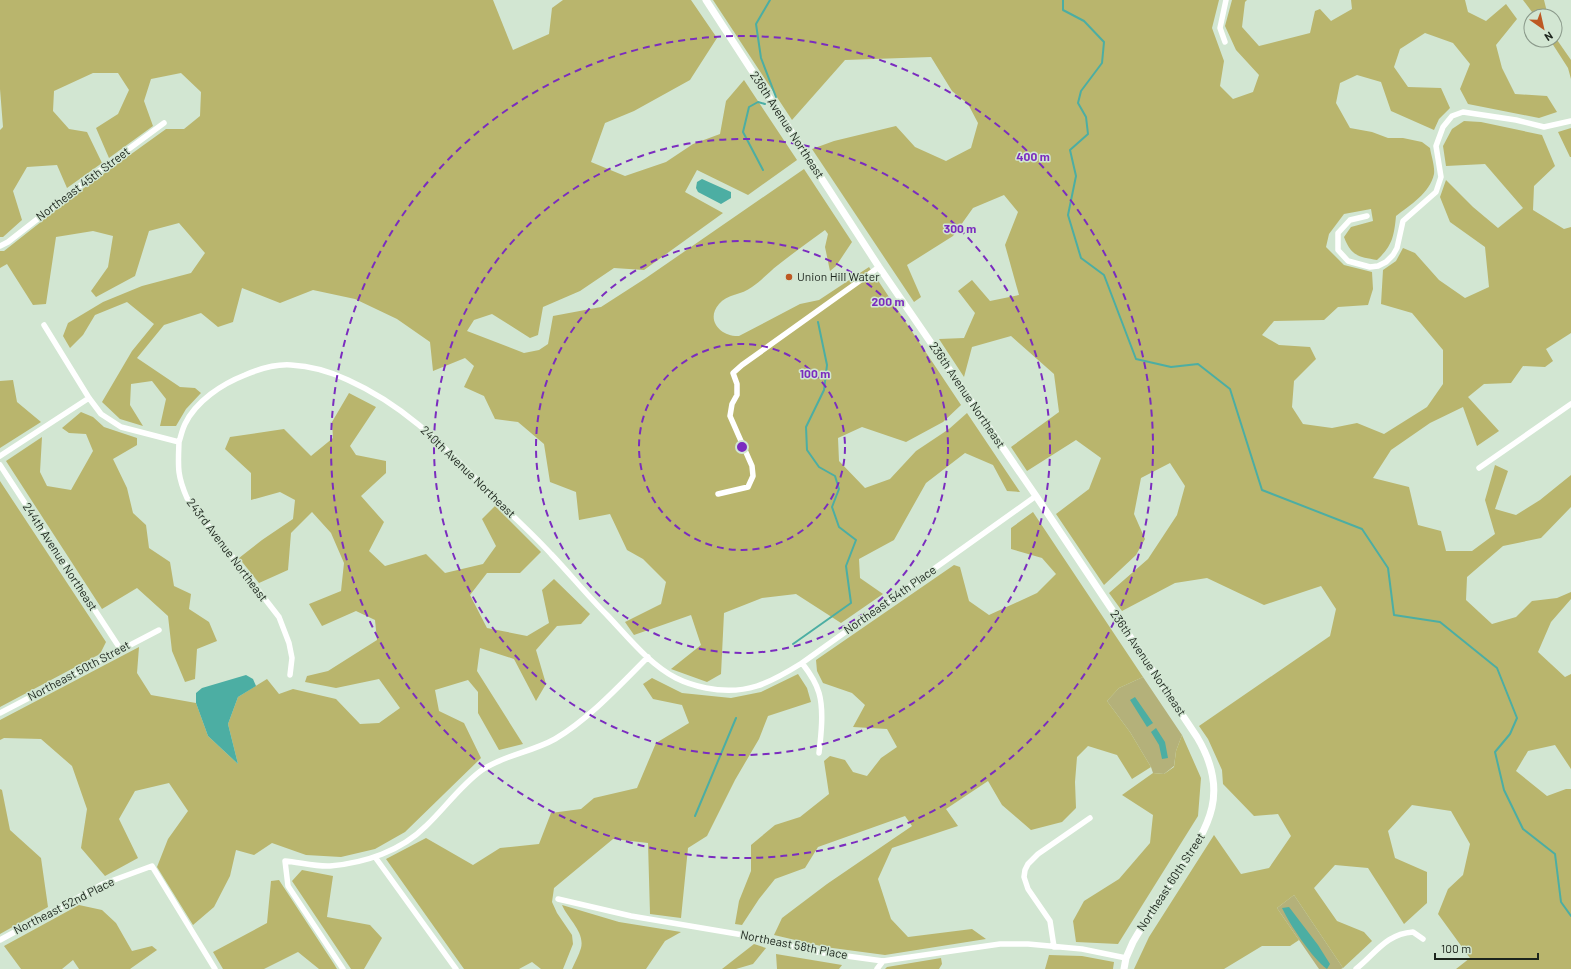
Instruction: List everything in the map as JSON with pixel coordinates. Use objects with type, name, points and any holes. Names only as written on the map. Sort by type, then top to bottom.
[{"type":"street","name":"236th Avenue Northeast","points":[[706,0],[879,267],[1036,496],[1197,737],[1208,758],[1213,774],[1214,794]]},
{"type":"street","points":[[1225,42],[1220,28],[1226,0]]},
{"type":"street","points":[[1367,216],[1350,220],[1338,233],[1338,250],[1348,261],[1370,267],[1378,266],[1393,256],[1397,248],[1403,221],[1436,192],[1441,177],[1436,146],[1443,127],[1452,116],[1463,112],[1516,120],[1544,127],[1571,121]]},
{"type":"street","name":"Northeast 45th Street","points":[[1,245],[164,123]]},
{"type":"street","points":[[718,494],[748,487],[753,476],[752,466],[730,416],[732,404],[737,396],[738,384],[732,373],[879,267]]},
{"type":"street","points":[[44,325],[89,398],[101,414],[121,427],[179,442]]},
{"type":"street","name":"240th Avenue Northeast","points":[[179,442],[185,424],[192,413],[203,401],[220,387],[252,372],[290,365],[308,367],[336,374],[367,388],[414,420],[441,444],[550,553],[588,595],[661,669],[694,686],[718,690],[738,691]]},
{"type":"street","points":[[0,456],[89,398]]},
{"type":"street","points":[[1479,468],[1571,404]]},
{"type":"street","name":"243rd Avenue Northeast","points":[[179,442],[178,471],[181,484],[187,498],[279,617],[289,643],[292,658],[290,675]]},
{"type":"street","name":"244th Avenue Northeast","points":[[0,465],[121,650]]},
{"type":"street","name":"Northeast 54th Place","points":[[738,691],[761,685],[802,663],[1036,496]]},
{"type":"street","name":"Northeast 50th Street","points":[[0,713],[159,630]]},
{"type":"street","points":[[343,969],[288,886],[285,861],[329,866],[375,857],[411,839],[426,826],[471,779],[482,770],[494,763],[553,740],[575,726],[648,657]]},
{"type":"street","points":[[802,663],[813,678],[820,694],[822,724],[819,753]]},
{"type":"street","name":"Northeast 60th Street","points":[[1124,969],[1126,958],[1133,942],[1146,920],[1199,842],[1209,820],[1214,794]]},
{"type":"street","points":[[1054,947],[1050,921],[1028,889],[1024,877],[1025,870],[1028,864],[1038,854],[1090,818]]},
{"type":"street","points":[[375,857],[456,969]]},
{"type":"street","name":"Northeast 52nd Place","points":[[0,940],[103,884],[152,866],[215,969]]},
{"type":"street","name":"Northeast 58th Place","points":[[558,899],[631,916],[755,937],[817,952],[883,961],[1000,944],[1028,944],[1099,952],[1126,958]]},
{"type":"street","points":[[1356,969],[1392,937],[1414,932],[1423,939]]},
{"type":"street","points":[[877,969],[883,961]]},
{"type":"shaded area","points":[[0,0],[493,0],[513,50],[549,34],[552,8],[563,0],[691,0],[717,38],[690,80],[634,111],[605,123],[591,162],[625,176],[666,162],[693,144],[720,134],[726,101],[744,80],[797,160],[748,195],[697,170],[685,192],[723,213],[644,270],[614,268],[580,291],[543,307],[538,335],[530,338],[492,314],[474,320],[467,331],[524,353],[539,350],[548,344],[553,316],[601,307],[646,278],[804,169],[852,242],[836,266],[830,271],[825,247],[828,234],[825,230],[748,290],[730,296],[722,301],[715,310],[714,321],[717,326],[726,334],[739,336],[800,304],[819,300],[869,267],[961,405],[943,422],[906,442],[862,427],[838,438],[839,461],[865,488],[890,479],[916,451],[949,429],[967,413],[1020,492],[1007,491],[993,465],[965,453],[926,483],[894,540],[859,559],[860,578],[883,594],[841,623],[796,594],[762,598],[724,613],[721,674],[707,682],[671,669],[701,645],[691,615],[634,635],[625,622],[661,604],[666,582],[643,559],[627,550],[610,514],[579,520],[576,492],[550,482],[544,444],[518,422],[495,419],[484,396],[464,387],[474,366],[465,358],[433,371],[430,342],[397,319],[355,299],[313,290],[280,303],[242,288],[233,322],[218,327],[201,313],[164,325],[137,358],[180,387],[195,388],[201,393],[186,409],[176,426],[160,426],[166,399],[152,381],[131,384],[130,405],[143,426],[120,419],[102,402],[132,351],[154,324],[127,302],[95,315],[83,335],[70,348],[63,336],[68,323],[103,302],[142,286],[191,273],[205,253],[179,223],[149,231],[135,276],[96,297],[91,291],[108,267],[113,236],[93,231],[56,237],[46,304],[33,305],[7,264],[0,268],[0,251],[4,251],[84,188],[166,129],[184,129],[200,116],[201,92],[181,73],[151,79],[144,101],[153,126],[109,158],[96,128],[118,114],[129,90],[118,73],[93,73],[54,91],[53,111],[69,129],[87,132],[102,163],[67,188],[57,165],[27,167],[13,191],[22,220],[3,237],[0,237],[0,130],[3,127],[0,89]]},
{"type":"shaded area","points":[[713,0],[1219,0],[1212,28],[1224,61],[1220,86],[1233,99],[1253,92],[1259,75],[1236,50],[1225,26],[1232,0],[1247,0],[1245,2],[1242,27],[1259,46],[1310,33],[1315,11],[1320,9],[1331,21],[1352,9],[1351,0],[1465,0],[1468,12],[1486,21],[1506,4],[1517,19],[1496,45],[1502,68],[1515,94],[1547,96],[1557,112],[1539,118],[1468,104],[1460,89],[1470,64],[1453,43],[1425,33],[1400,49],[1394,67],[1408,87],[1441,88],[1450,108],[1439,119],[1434,130],[1391,111],[1381,82],[1357,75],[1340,83],[1336,103],[1350,128],[1372,132],[1388,138],[1403,138],[1422,142],[1430,148],[1434,171],[1432,181],[1424,193],[1396,216],[1391,241],[1386,250],[1377,260],[1365,258],[1353,252],[1344,237],[1351,227],[1373,221],[1371,209],[1344,214],[1329,234],[1326,247],[1344,265],[1372,272],[1373,289],[1368,305],[1338,307],[1324,320],[1274,321],[1262,335],[1279,345],[1310,347],[1316,359],[1294,381],[1292,407],[1303,424],[1332,428],[1357,423],[1384,434],[1427,407],[1443,384],[1443,350],[1412,313],[1381,304],[1383,270],[1396,261],[1403,248],[1415,253],[1439,280],[1465,298],[1489,287],[1485,247],[1450,222],[1440,197],[1446,180],[1473,207],[1498,228],[1523,208],[1485,164],[1446,166],[1443,146],[1452,129],[1464,121],[1481,122],[1542,135],[1555,166],[1534,186],[1533,210],[1564,229],[1571,227],[1571,333],[1546,349],[1553,361],[1545,367],[1523,366],[1511,383],[1484,384],[1468,397],[1499,431],[1477,446],[1463,407],[1430,423],[1391,450],[1373,478],[1409,487],[1418,525],[1441,531],[1446,551],[1472,551],[1495,534],[1485,500],[1495,465],[1508,471],[1495,509],[1516,515],[1540,500],[1571,475],[1571,507],[1541,538],[1503,546],[1467,577],[1466,600],[1492,624],[1516,617],[1532,601],[1557,598],[1571,592],[1571,599],[1551,622],[1538,652],[1565,677],[1571,674],[1571,769],[1555,745],[1528,751],[1516,771],[1547,796],[1566,789],[1571,789],[1571,969],[1456,969],[1470,958],[1438,914],[1448,889],[1463,875],[1470,844],[1451,811],[1412,805],[1388,831],[1395,858],[1427,872],[1427,903],[1404,924],[1368,868],[1335,865],[1314,888],[1337,921],[1364,932],[1372,941],[1343,968],[1294,895],[1277,908],[1299,940],[1290,946],[1262,946],[1224,969],[1134,969],[1149,937],[1214,835],[1241,874],[1269,868],[1291,836],[1278,814],[1254,816],[1223,784],[1222,770],[1208,739],[1199,726],[1330,636],[1336,609],[1321,586],[1264,605],[1207,578],[1175,583],[1122,611],[1109,593],[1148,559],[1177,515],[1185,486],[1170,463],[1141,478],[1134,514],[1145,539],[1136,555],[1104,585],[1056,514],[1089,489],[1101,458],[1076,440],[1027,471],[1011,447],[1059,412],[1054,374],[1011,336],[972,347],[964,377],[939,339],[964,338],[975,313],[958,291],[972,280],[990,301],[1019,295],[1005,245],[1018,212],[1004,195],[973,208],[953,236],[907,265],[921,297],[914,302],[812,149],[834,141],[896,126],[915,147],[946,161],[971,148],[978,123],[968,104],[952,91],[931,57],[845,60],[792,120]]},
{"type":"shaded area","points":[[1523,0],[1544,0],[1546,8],[1529,8]]},
{"type":"shaded area","points":[[1555,48],[1563,48],[1571,60],[1571,79],[1568,68]]},
{"type":"shaded area","points":[[1571,128],[1571,157],[1570,157],[1558,132]]},
{"type":"shaded area","points":[[13,380],[17,402],[41,422],[0,448],[0,381]]},
{"type":"shaded area","points":[[349,393],[376,407],[350,446],[356,455],[386,461],[386,473],[361,496],[384,522],[369,551],[385,566],[426,554],[445,573],[483,564],[496,546],[482,519],[495,506],[541,552],[520,573],[487,573],[470,595],[487,628],[527,636],[549,623],[542,590],[554,579],[590,614],[581,624],[557,626],[536,650],[546,684],[536,701],[514,659],[480,648],[477,671],[523,744],[499,750],[478,713],[478,692],[468,680],[435,690],[439,711],[464,723],[481,758],[405,832],[375,849],[341,857],[306,855],[272,843],[254,855],[236,850],[230,876],[214,907],[193,925],[157,867],[168,839],[188,811],[169,783],[135,791],[119,819],[138,858],[105,876],[81,848],[87,809],[72,766],[41,739],[4,738],[0,740],[0,720],[139,647],[137,673],[151,695],[196,703],[208,736],[238,764],[228,724],[238,697],[267,679],[279,694],[293,689],[336,699],[360,724],[379,723],[400,708],[379,679],[336,688],[305,682],[307,676],[328,671],[377,640],[375,620],[356,611],[322,626],[309,604],[341,591],[344,563],[331,533],[312,512],[291,533],[288,570],[259,583],[239,558],[293,519],[295,500],[280,492],[251,500],[251,473],[225,449],[230,437],[284,429],[311,456],[333,438],[332,422]]},
{"type":"shaded area","points":[[81,412],[93,417],[104,427],[137,438],[137,445],[113,459],[127,488],[133,513],[146,525],[149,548],[170,562],[174,586],[191,594],[189,609],[209,622],[217,641],[197,649],[195,679],[185,682],[172,651],[168,616],[137,588],[102,609],[6,461],[42,437],[40,472],[47,486],[71,490],[93,451],[86,434],[69,433],[62,428]]},
{"type":"shaded area","points":[[0,481],[106,642],[100,654],[0,707]]},
{"type":"shaded area","points":[[1033,512],[1143,677],[1119,688],[1107,701],[1130,732],[1151,767],[1132,779],[1117,755],[1088,746],[1077,757],[1075,782],[1076,808],[1062,822],[1031,830],[1002,805],[988,781],[946,809],[958,826],[892,848],[878,879],[891,919],[908,937],[972,929],[986,939],[885,955],[825,947],[774,935],[782,918],[827,884],[912,826],[905,816],[818,847],[805,868],[775,879],[759,899],[742,925],[735,924],[739,901],[751,871],[751,845],[775,825],[800,817],[829,794],[824,761],[830,756],[845,760],[853,772],[867,776],[881,758],[897,747],[887,729],[853,727],[865,705],[852,693],[823,683],[817,671],[816,660],[954,565],[960,567],[969,601],[989,615],[1037,593],[1056,574],[1042,558],[1011,549],[1011,528]]},
{"type":"shaded area","points":[[798,674],[807,688],[811,702],[768,716],[759,739],[735,780],[707,836],[688,848],[681,918],[650,914],[648,843],[613,839],[554,888],[552,902],[557,913],[572,935],[573,944],[563,969],[541,969],[532,962],[519,969],[464,969],[386,859],[426,838],[473,865],[500,848],[539,844],[551,813],[581,809],[594,798],[637,788],[656,743],[689,723],[682,705],[653,699],[643,684],[652,678],[682,693],[731,698],[761,692]]},
{"type":"shaded area","points":[[1143,677],[1182,735],[1176,751],[1174,766],[1164,774],[1153,773],[1130,732],[1107,701],[1119,688]]},
{"type":"shaded area","points":[[1182,735],[1201,778],[1198,816],[1118,944],[1076,942],[1073,921],[1084,901],[1119,879],[1150,843],[1153,815],[1122,795],[1153,773],[1164,774],[1174,767],[1176,751]]},
{"type":"shaded area","points":[[0,789],[2,790],[10,830],[41,858],[48,907],[0,934]]},
{"type":"shaded area","points":[[302,870],[333,876],[327,917],[370,925],[382,938],[364,969],[351,969],[292,881]]},
{"type":"shaded area","points":[[279,880],[337,969],[319,969],[298,952],[264,969],[223,969],[213,952],[267,923],[271,881]]},
{"type":"shaded area","points":[[1294,895],[1343,968],[1319,969],[1277,908]]},
{"type":"shaded area","points":[[79,905],[102,910],[116,923],[132,951],[152,946],[157,950],[130,969],[79,969],[73,960],[62,969],[21,969],[4,946]]},
{"type":"shaded area","points":[[562,905],[619,922],[681,932],[665,941],[646,969],[572,969],[580,951],[582,942],[581,936]]},
{"type":"shaded area","points":[[754,944],[766,948],[753,964],[736,969],[722,969]]},
{"type":"shaded area","points":[[776,954],[842,965],[839,969],[777,969]]},
{"type":"shaded area","points":[[1049,955],[1082,956],[1114,962],[1113,969],[1045,969]]},
{"type":"shaded area","points":[[941,958],[942,964],[939,969],[885,969],[887,967]]},
{"type":"water","points":[[702,179],[731,192],[731,198],[721,204],[698,192],[696,188],[697,182]]},
{"type":"water","points":[[246,675],[253,679],[256,686],[238,697],[228,724],[238,764],[208,736],[196,703],[196,693],[202,688]]},
{"type":"water","points":[[1135,697],[1153,723],[1147,727],[1130,700]]},
{"type":"water","points":[[1156,728],[1165,742],[1168,758],[1162,759],[1159,745],[1151,732]]},
{"type":"water","points":[[1289,907],[1318,945],[1330,964],[1327,969],[1308,949],[1290,923],[1282,908]]},
{"type":"waterway","points":[[770,0],[756,24],[761,58],[776,97]]},
{"type":"waterway","points":[[1063,0],[1063,10],[1084,21],[1104,42],[1102,63],[1081,91],[1078,103],[1086,117],[1088,134],[1070,150],[1076,176],[1068,215],[1081,258],[1104,275],[1136,359],[1171,367],[1198,364],[1230,389],[1262,490],[1362,529],[1388,568],[1394,615],[1440,622],[1497,668],[1517,718],[1510,734],[1495,752],[1504,790],[1523,829],[1555,854],[1561,902],[1571,916]]},
{"type":"waterway","points":[[763,170],[743,132],[749,107],[758,102],[765,104]]},
{"type":"waterway","points":[[793,644],[851,603],[846,566],[856,540],[839,527],[832,507],[839,489],[835,476],[819,467],[807,450],[806,427],[824,390],[827,365],[818,322]]},
{"type":"waterway","points":[[695,816],[736,718]]},
{"type":"place","name":"Union Hill Water","points":[[789,277]]}]
